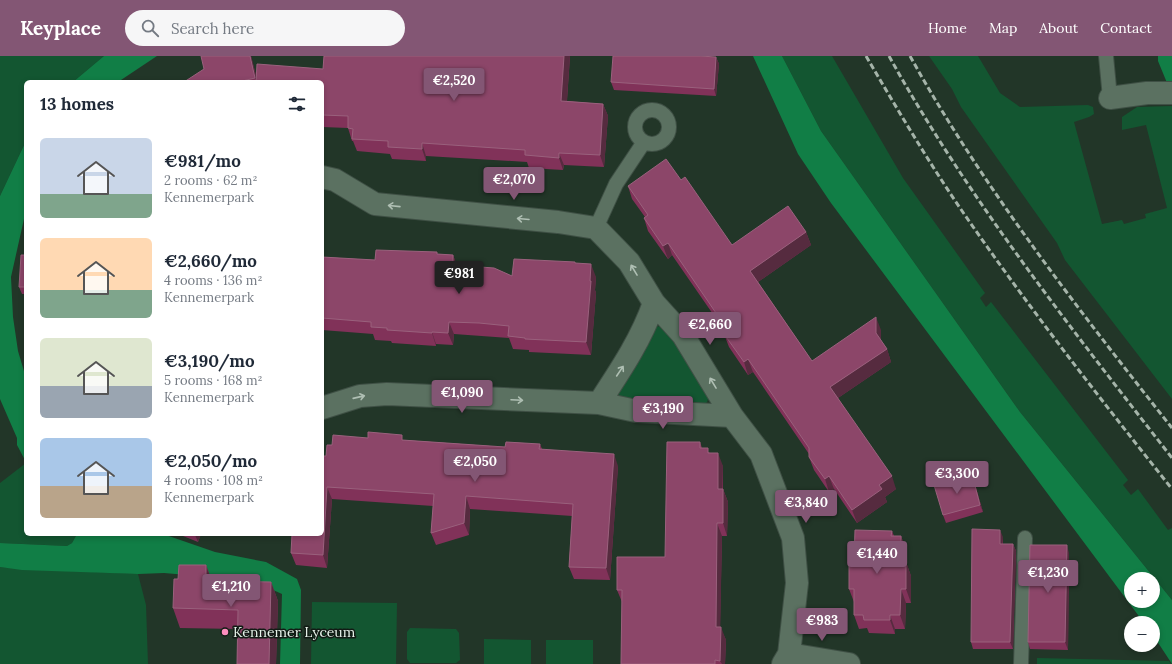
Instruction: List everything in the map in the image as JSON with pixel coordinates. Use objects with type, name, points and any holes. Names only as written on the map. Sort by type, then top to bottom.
[{"type":"street","points":[[1110,98],[1146,93],[1172,93]]},
{"type":"street","points":[[324,177],[335,180],[375,204],[558,222],[596,228],[629,262],[654,303],[683,335],[732,416],[761,454],[793,538],[798,584],[786,659],[849,664]]},
{"type":"street","points":[[599,403],[631,355],[648,320],[654,303]]},
{"type":"street","points":[[324,407],[360,396],[387,394],[599,403],[636,411],[732,416]]},
{"type":"lane","points":[[1106,56],[1110,98]]},
{"type":"lane","points":[[596,228],[616,184],[644,142]]},
{"type":"lane","points":[[1021,664],[1026,538]]},
{"type":"shaded area","points":[[0,56],[104,56],[75,80],[24,80],[24,145],[0,196]]},
{"type":"shaded area","points":[[104,56],[157,56],[121,80],[75,80]]},
{"type":"shaded area","points":[[753,56],[782,56],[821,131],[1020,412],[1149,572],[1124,572],[1124,596],[831,203],[798,154]]},
{"type":"shaded area","points":[[782,56],[832,56],[903,178],[985,293],[980,298],[986,307],[991,302],[1128,480],[1123,485],[1131,495],[1138,489],[1168,530],[1172,528],[1172,600],[1160,585],[1160,572],[1149,572],[1020,412],[821,131]]},
{"type":"shaded area","points":[[929,56],[978,56],[1000,93],[1020,107],[1088,105],[1093,107],[1094,114],[1074,122],[1102,224],[1122,220],[1124,224],[1146,218],[1145,214],[1167,208],[1146,125],[1122,130],[1122,117],[1137,107],[1172,106],[1172,399],[1065,260],[1057,243],[961,107],[952,89]]},
{"type":"shaded area","points":[[1158,56],[1172,56],[1172,95],[1158,61]]},
{"type":"shaded area","points":[[24,145],[24,219],[11,277],[13,317],[18,351],[24,371],[24,458],[17,445],[17,438],[0,399],[0,196]]},
{"type":"shaded area","points":[[661,326],[667,328],[710,394],[707,402],[703,406],[623,400],[619,395],[618,388],[642,356],[654,327]]},
{"type":"shaded area","points":[[24,465],[24,536],[76,536],[72,543],[67,546],[0,543],[0,483]]},
{"type":"shaded area","points":[[76,536],[169,536],[215,552],[266,562],[297,579],[301,590],[300,664],[280,664],[282,594],[262,585],[222,578],[164,573],[138,574],[22,570],[0,567],[0,543],[67,546],[72,543]]},
{"type":"shaded area","points":[[0,567],[138,574],[146,605],[148,664],[0,664]]},
{"type":"shaded area","points":[[1160,585],[1172,600],[1172,664],[1160,646],[1160,616],[1139,616],[1133,608],[1160,608]]},
{"type":"shaded area","points":[[312,602],[397,603],[396,664],[311,664]]},
{"type":"shaded area","points":[[410,628],[456,629],[459,633],[460,660],[456,663],[410,663],[407,659],[407,632]]},
{"type":"shaded area","points":[[484,639],[531,640],[531,664],[484,664]]},
{"type":"shaded area","points":[[546,640],[593,640],[593,664],[546,664]]},
{"type":"shaded area","points":[[1037,658],[1169,661],[1171,664],[1037,664]]},
{"type":"building","points":[[201,56],[250,56],[255,78],[246,80],[187,80],[204,69]]},
{"type":"building","points":[[324,56],[564,56],[561,101],[603,104],[600,155],[559,153],[559,158],[525,155],[525,150],[422,143],[422,149],[388,147],[388,141],[352,139],[353,129],[348,128],[348,116],[324,115],[324,80],[256,80],[257,64],[323,69]]},
{"type":"building","points":[[613,56],[716,57],[714,89],[611,82]]},
{"type":"building","points":[[666,159],[681,180],[685,177],[732,245],[788,206],[806,232],[750,271],[812,361],[876,317],[876,333],[887,349],[830,387],[892,476],[879,485],[882,489],[852,510],[829,476],[825,479],[809,457],[809,448],[748,359],[744,362],[724,334],[729,332],[668,243],[663,246],[644,218],[648,215],[628,186]]},
{"type":"building","points":[[376,250],[437,252],[437,254],[453,255],[453,265],[494,268],[512,276],[514,259],[591,264],[586,342],[525,339],[508,336],[509,326],[479,323],[449,322],[448,333],[432,333],[387,330],[387,328],[371,327],[371,322],[324,318],[324,257],[375,260]]},
{"type":"building","points":[[21,255],[24,255],[24,287],[19,287]]},
{"type":"building","points":[[368,432],[402,435],[402,440],[505,447],[506,442],[540,444],[539,449],[614,454],[606,568],[569,567],[573,504],[466,496],[464,523],[431,533],[434,494],[327,487],[323,555],[291,553],[292,536],[324,536],[324,456],[326,456],[327,445],[332,445],[333,435],[368,438]]},
{"type":"building","points":[[667,442],[700,442],[700,448],[708,448],[708,453],[718,453],[718,489],[723,489],[723,523],[717,523],[716,627],[721,627],[720,661],[715,660],[715,664],[621,664],[622,590],[617,590],[617,557],[665,557]]},
{"type":"building","points":[[972,474],[980,505],[943,515],[934,485]]},
{"type":"building","points":[[972,529],[1000,530],[1000,544],[1013,544],[1010,642],[971,642]]},
{"type":"building","points":[[855,530],[892,531],[891,536],[901,536],[901,562],[906,562],[906,589],[901,589],[900,615],[890,615],[890,620],[864,620],[863,615],[854,615],[854,589],[849,589],[849,561],[854,561]]},
{"type":"building","points":[[1030,545],[1067,545],[1065,642],[1028,642]]},
{"type":"building","points":[[179,565],[206,565],[206,581],[271,582],[269,664],[237,664],[238,610],[173,608],[174,579],[178,579]]},
{"type":"railway","points":[[866,56],[903,119],[955,201],[993,255],[1068,356],[1172,489]]},
{"type":"railway","points":[[889,56],[920,109],[987,212],[1059,312],[1172,458]]},
{"type":"railway","points":[[910,56],[969,154],[1001,201],[1067,293],[1172,428]]},
{"type":"place","name":"Kennemer Lyceum","points":[[225,632]]}]
